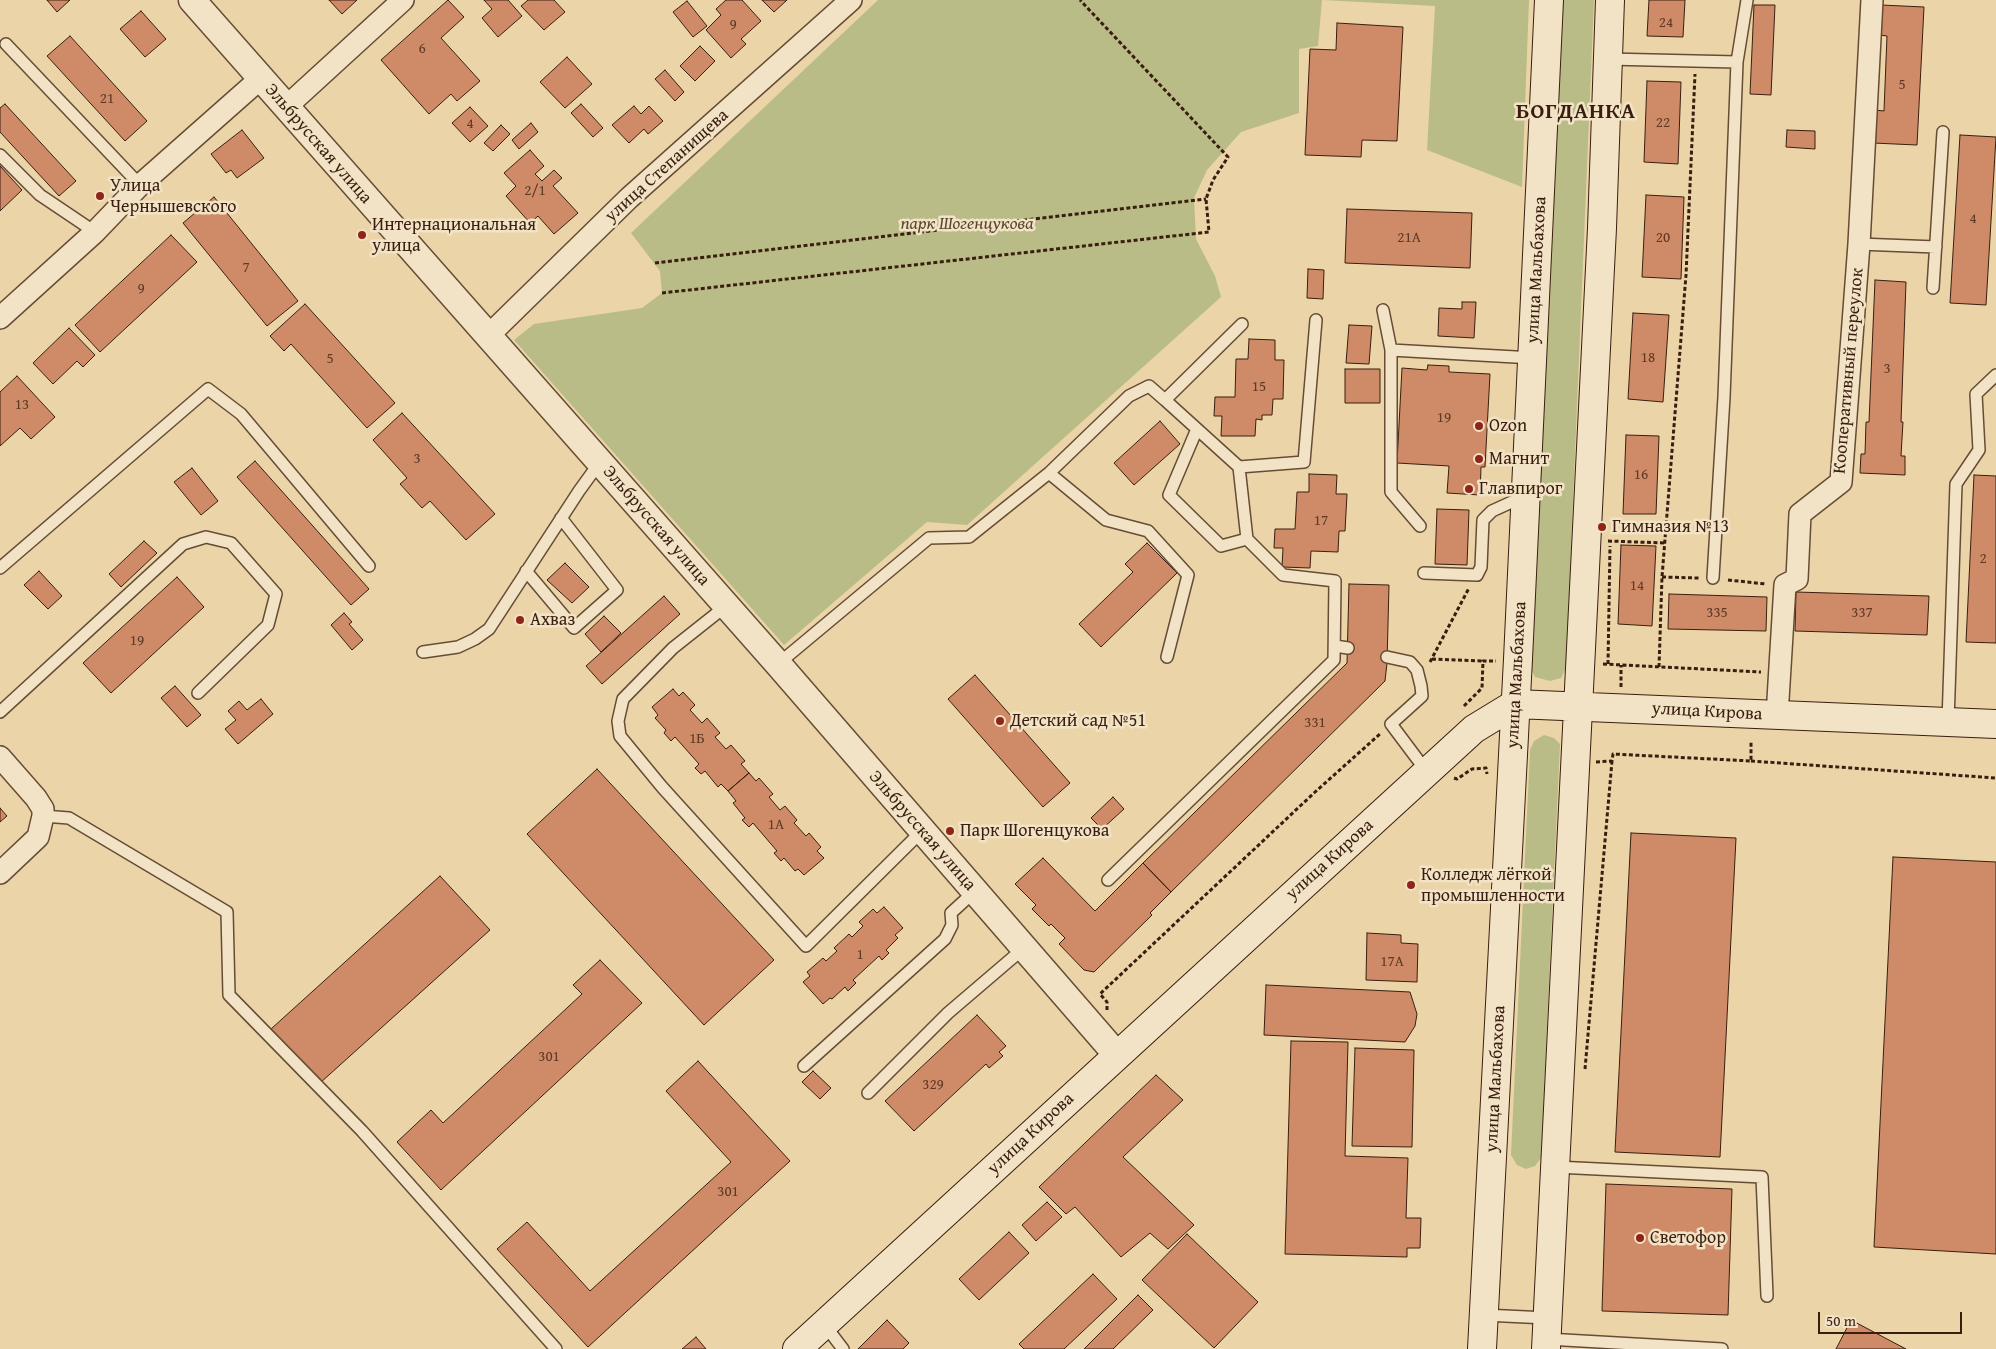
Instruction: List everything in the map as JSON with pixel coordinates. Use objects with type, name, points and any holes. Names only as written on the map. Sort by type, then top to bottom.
[{"type":"main road","name":"улица Мальбахова","points":[[1482,1349],[1533,358],[1549,0]]},
{"type":"main road","points":[[1547,1335],[1602,228],[1610,0]]},
{"type":"main road","name":"улица Кирова","points":[[796,1349],[1117,1055],[1437,775],[1474,729],[1515,704],[1996,724]]},
{"type":"street","name":"Эльбрусская улица","points":[[192,0],[778,664],[1117,1055]]},
{"type":"street","points":[[286,106],[403,0]]},
{"type":"street","name":"улица Степанищева","points":[[488,336],[630,198],[851,0]]},
{"type":"street","name":"Кооперативный переулок","points":[[1776,716],[1785,585],[1797,579],[1800,514],[1841,482],[1859,244],[1872,0]]},
{"type":"street","points":[[0,318],[95,232],[140,185],[261,78]]},
{"type":"street","points":[[0,757],[36,798],[42,809],[43,816],[38,837],[0,873]]},
{"type":"lane","points":[[1713,578],[1724,397],[1737,62],[1747,0]]},
{"type":"lane","points":[[6,44],[140,185]]},
{"type":"lane","points":[[1608,59],[1737,62]]},
{"type":"lane","points":[[1933,288],[1943,132]]},
{"type":"lane","points":[[0,155],[40,195],[95,232]]},
{"type":"lane","points":[[1859,244],[1936,247]]},
{"type":"lane","points":[[1383,310],[1391,350],[1391,492],[1420,526]]},
{"type":"lane","points":[[1239,467],[1304,462],[1316,320]]},
{"type":"lane","points":[[1165,400],[1242,324]]},
{"type":"lane","points":[[1391,350],[1533,358]]},
{"type":"lane","points":[[1948,722],[1956,484],[1979,450],[1976,394],[1996,375]]},
{"type":"lane","points":[[778,664],[929,538],[969,536],[1049,473],[1129,396],[1149,386],[1239,467],[1247,539],[1283,575],[1335,581],[1334,660],[1108,880]]},
{"type":"lane","points":[[0,568],[208,390],[241,414],[369,566]]},
{"type":"lane","points":[[1197,429],[1169,495],[1221,546],[1247,539]]},
{"type":"lane","points":[[423,652],[458,646],[475,640],[489,629],[560,518],[592,473],[602,465]]},
{"type":"lane","points":[[1049,473],[1106,520],[1148,531],[1188,575],[1167,657]]},
{"type":"lane","points":[[1424,573],[1477,575],[1481,567],[1483,520],[1492,511],[1526,496]]},
{"type":"lane","points":[[526,571],[574,628],[617,590],[560,518]]},
{"type":"lane","points":[[0,712],[183,544],[206,536],[232,543],[276,594],[268,625],[198,693]]},
{"type":"lane","points":[[726,606],[673,648],[623,699],[618,721],[620,736],[662,787],[806,946],[922,831]]},
{"type":"lane","points":[[1335,646],[1348,648]]},
{"type":"lane","points":[[1387,657],[1410,662],[1416,670],[1422,696],[1391,724],[1437,775]]},
{"type":"lane","points":[[43,816],[69,818],[227,912],[229,995],[362,1131],[556,1349]]},
{"type":"lane","points":[[804,1066],[944,939],[952,925],[951,913],[975,891]]},
{"type":"lane","points":[[868,1094],[948,1013],[1024,948]]},
{"type":"lane","points":[[1556,1167],[1762,1177],[1767,1296]]},
{"type":"lane","points":[[1484,1315],[1547,1335],[1722,1349]]},
{"type":"lane","points":[[824,1324],[843,1349]]},
{"type":"path","points":[[662,293],[1209,232],[1206,199],[1213,180],[1228,157],[1080,0]]},
{"type":"path","points":[[1659,667],[1662,576],[1686,275],[1695,61]]},
{"type":"path","points":[[655,262],[1206,199]]},
{"type":"path","points":[[1605,534],[1612,549],[1608,664]]},
{"type":"path","points":[[1608,541],[1665,543]]},
{"type":"path","points":[[1416,670],[1426,666],[1432,659],[1477,575]]},
{"type":"path","points":[[1432,659],[1503,661]]},
{"type":"path","points":[[1462,708],[1482,688],[1483,661]]},
{"type":"path","points":[[1595,662],[1779,673]]},
{"type":"path","points":[[1621,665],[1621,690]]},
{"type":"path","points":[[1108,1014],[1106,1002],[1100,994],[1314,793],[1391,724]]},
{"type":"path","points":[[1751,742],[1751,761]]},
{"type":"path","points":[[1584,1078],[1613,754],[1751,761],[1996,778]]},
{"type":"path","points":[[1588,762],[1612,761]]},
{"type":"path","points":[[1437,775],[1457,779],[1472,769],[1486,768]]},
{"type":"green space","name":"парк Шогенцукова","points":[[878,0],[1322,0],[1318,46],[1299,49],[1299,113],[1241,132],[1207,170],[1194,198],[1196,239],[1215,276],[1221,297],[967,525],[927,522],[784,645],[514,340],[534,324],[642,308],[662,293],[660,271],[631,233]]},
{"type":"green space","points":[[1322,0],[1529,0],[1522,187],[1427,150],[1435,6]]},
{"type":"green space","points":[[1562,0],[1594,0],[1566,668],[1561,678],[1550,681],[1535,677],[1530,667]]},
{"type":"green space","points":[[1544,735],[1554,738],[1560,744],[1541,1158],[1535,1166],[1526,1169],[1517,1165],[1511,1155],[1530,750],[1534,741]]},
{"type":"building","points":[[47,0],[70,0],[57,12]]},
{"type":"building","points":[[329,0],[357,0],[342,14]]},
{"type":"building","points":[[448,0],[464,17],[441,38],[480,81],[457,101],[451,94],[429,114],[381,60]]},
{"type":"building","points":[[484,0],[508,0],[522,16],[498,37],[482,18],[492,9]]},
{"type":"building","points":[[528,0],[554,0],[565,12],[544,30],[521,6]]},
{"type":"building","points":[[726,0],[742,0],[761,21],[741,39],[746,44],[731,58],[706,30],[721,15],[716,9]]},
{"type":"building","points":[[762,0],[787,0],[774,12]]},
{"type":"building","points":[[1649,0],[1685,0],[1683,37],[1647,36]]},
{"type":"building","points":[[687,1],[707,26],[693,37],[673,12]]},
{"type":"building","points":[[1754,5],[1775,5],[1771,95],[1750,94]]},
{"type":"building","points":[[1881,5],[1924,7],[1917,145],[1873,143],[1875,110],[1884,111],[1887,36],[1879,35]]},
{"type":"building","points":[[141,11],[166,39],[145,57],[120,29]]},
{"type":"building","points":[[1337,23],[1403,27],[1397,141],[1362,140],[1361,157],[1305,155],[1310,49],[1336,50]]},
{"type":"building","points":[[70,36],[147,121],[125,141],[47,56]]},
{"type":"building","points":[[700,46],[715,61],[695,81],[680,66]]},
{"type":"building","points":[[567,57],[592,84],[565,108],[540,82]]},
{"type":"building","points":[[665,70],[684,92],[675,101],[655,79]]},
{"type":"building","points":[[1647,81],[1681,82],[1678,164],[1644,162]]},
{"type":"building","points":[[5,104],[76,181],[59,196],[0,132],[0,108]]},
{"type":"building","points":[[581,104],[603,128],[593,137],[571,113]]},
{"type":"building","points":[[634,106],[641,114],[649,106],[663,121],[648,134],[644,129],[629,143],[612,125]]},
{"type":"building","points":[[470,107],[488,126],[470,142],[452,123]]},
{"type":"building","points":[[531,123],[538,132],[519,149],[512,140]]},
{"type":"building","points":[[501,125],[510,134],[493,151],[484,143]]},
{"type":"building","points":[[242,130],[264,158],[237,178],[231,170],[226,173],[211,154]]},
{"type":"building","points":[[1787,130],[1815,131],[1815,149],[1786,147]]},
{"type":"building","points":[[1960,135],[1996,137],[1986,305],[1950,303]]},
{"type":"building","points":[[530,150],[544,166],[535,174],[542,181],[554,170],[562,178],[553,186],[578,213],[554,234],[538,216],[530,223],[506,196],[516,186],[504,173]]},
{"type":"building","points":[[0,166],[22,190],[0,211]]},
{"type":"building","points":[[1646,195],[1684,197],[1681,279],[1642,277]]},
{"type":"building","points":[[214,197],[298,301],[267,326],[183,223]]},
{"type":"building","points":[[1347,209],[1472,213],[1470,268],[1345,263]]},
{"type":"building","points":[[171,235],[197,262],[100,352],[75,325]]},
{"type":"building","points":[[1308,269],[1324,270],[1323,299],[1307,298]]},
{"type":"building","points":[[1875,280],[1906,282],[1901,422],[1903,422],[1901,456],[1905,456],[1905,475],[1860,473],[1861,454],[1865,454],[1866,422],[1869,422]]},
{"type":"building","points":[[1462,302],[1476,302],[1474,338],[1438,336],[1439,308],[1462,309]]},
{"type":"building","points":[[305,304],[395,403],[367,428],[291,344],[284,351],[270,336]]},
{"type":"building","points":[[1633,313],[1669,315],[1663,402],[1628,399]]},
{"type":"building","points":[[1349,325],[1372,326],[1369,364],[1346,363]]},
{"type":"building","points":[[69,328],[95,355],[83,367],[77,361],[53,384],[33,363]]},
{"type":"building","points":[[1249,339],[1275,340],[1275,360],[1284,360],[1283,399],[1273,399],[1272,415],[1262,415],[1262,420],[1256,419],[1255,436],[1221,436],[1222,416],[1214,416],[1215,397],[1235,397],[1236,359],[1248,359]]},
{"type":"building","points":[[1428,365],[1449,366],[1449,372],[1490,374],[1485,467],[1481,467],[1480,495],[1447,493],[1449,466],[1397,463],[1402,368],[1427,370]]},
{"type":"building","points":[[1345,369],[1380,369],[1380,403],[1345,403]]},
{"type":"building","points":[[17,376],[55,417],[31,439],[20,428],[0,446],[0,392]]},
{"type":"building","points":[[402,413],[495,514],[466,540],[430,501],[422,508],[400,484],[407,478],[373,440]]},
{"type":"building","points":[[1160,421],[1180,444],[1134,485],[1114,463]]},
{"type":"building","points":[[1626,435],[1659,436],[1656,514],[1623,514]]},
{"type":"building","points":[[255,461],[369,589],[351,605],[237,477]]},
{"type":"building","points":[[192,468],[218,501],[201,515],[174,482]]},
{"type":"building","points":[[1309,474],[1337,475],[1336,494],[1347,494],[1345,531],[1339,531],[1338,552],[1311,551],[1310,568],[1282,567],[1283,548],[1274,548],[1275,529],[1295,529],[1297,492],[1309,492]]},
{"type":"building","points":[[1974,475],[1996,476],[1996,643],[1966,642]]},
{"type":"building","points":[[1437,509],[1469,510],[1467,565],[1435,564]]},
{"type":"building","points":[[144,541],[157,553],[121,587],[109,574]]},
{"type":"building","points":[[1147,543],[1177,573],[1101,647],[1079,624],[1133,572],[1125,564]]},
{"type":"building","points":[[1621,545],[1656,546],[1652,626],[1618,624]]},
{"type":"building","points":[[565,563],[589,587],[572,603],[547,580]]},
{"type":"building","points":[[39,571],[62,596],[48,609],[24,585]]},
{"type":"building","points":[[177,577],[204,607],[111,693],[83,663]]},
{"type":"building","points":[[1349,584],[1389,585],[1385,681],[1171,892],[1143,863],[1347,663]]},
{"type":"building","points":[[1796,592],[1929,596],[1927,635],[1795,631]]},
{"type":"building","points":[[1669,594],[1767,597],[1766,631],[1668,629]]},
{"type":"building","points":[[664,596],[680,614],[602,684],[586,666]]},
{"type":"building","points":[[344,613],[352,622],[349,624],[363,640],[352,650],[331,625]]},
{"type":"building","points":[[604,616],[621,633],[601,652],[585,634]]},
{"type":"building","points":[[975,675],[1070,783],[1043,807],[948,699]]},
{"type":"building","points":[[175,686],[201,715],[187,727],[161,698]]},
{"type":"building","points":[[673,689],[679,696],[683,692],[695,705],[690,710],[702,723],[707,718],[720,733],[715,737],[726,749],[731,745],[745,761],[741,764],[749,773],[728,791],[721,784],[718,787],[705,771],[701,774],[695,768],[699,764],[675,737],[671,741],[664,733],[666,730],[655,718],[658,715],[652,707]]},
{"type":"building","points":[[261,699],[273,714],[238,744],[225,729],[236,720],[228,711],[239,701],[247,710]]},
{"type":"building","points":[[597,769],[774,960],[704,1025],[527,834]]},
{"type":"building","points":[[749,773],[756,781],[759,778],[773,794],[769,797],[780,810],[785,806],[797,820],[794,823],[806,836],[809,833],[821,847],[817,851],[824,858],[804,875],[798,869],[795,871],[784,858],[781,861],[774,853],[777,851],[753,823],[749,827],[742,820],[745,818],[733,803],[736,801],[728,791]]},
{"type":"building","points":[[1113,797],[1124,809],[1102,829],[1091,818]]},
{"type":"building","points":[[0,808],[7,816],[0,822]]},
{"type":"building","points":[[1631,833],[1736,838],[1720,1157],[1615,1152]]},
{"type":"building","points":[[1893,857],[1996,862],[1996,1254],[1874,1247]]},
{"type":"building","points":[[1043,858],[1095,911],[1143,863],[1171,892],[1150,913],[1152,915],[1094,972],[1084,970],[1059,944],[1065,938],[1051,924],[1049,926],[1032,909],[1036,905],[1015,884]]},
{"type":"building","points":[[440,876],[490,930],[320,1083],[271,1029]]},
{"type":"building","points":[[884,907],[903,928],[895,935],[898,938],[886,950],[889,953],[882,960],[879,956],[853,980],[856,983],[848,991],[845,987],[832,999],[830,998],[823,1004],[803,982],[810,976],[807,972],[823,958],[826,961],[837,951],[834,948],[849,934],[852,937],[863,926],[859,922],[873,909],[877,913]]},
{"type":"building","points":[[1367,933],[1401,935],[1401,943],[1418,944],[1417,982],[1366,980]]},
{"type":"building","points":[[600,960],[642,1003],[441,1190],[397,1142],[431,1110],[443,1123],[582,994],[573,985]]},
{"type":"building","points":[[1266,985],[1410,992],[1417,1014],[1415,1026],[1405,1042],[1264,1035]]},
{"type":"building","points":[[977,1015],[1006,1046],[999,1052],[1003,1056],[989,1068],[986,1064],[914,1131],[885,1101]]},
{"type":"building","points":[[1291,1041],[1348,1042],[1345,1156],[1408,1158],[1406,1218],[1421,1218],[1420,1248],[1407,1248],[1407,1257],[1285,1254]]},
{"type":"building","points":[[1355,1048],[1414,1050],[1412,1147],[1352,1146]]},
{"type":"building","points":[[698,1061],[790,1161],[588,1347],[497,1249],[527,1222],[590,1291],[731,1162],[666,1091]]},
{"type":"building","points":[[813,1071],[831,1088],[820,1099],[802,1082]]},
{"type":"building","points":[[1156,1075],[1183,1100],[1123,1157],[1194,1225],[1168,1249],[1150,1233],[1121,1257],[1075,1207],[1066,1214],[1039,1187]]},
{"type":"building","points":[[1606,1184],[1732,1189],[1728,1315],[1602,1311]]},
{"type":"building","points":[[1047,1202],[1062,1217],[1036,1241],[1022,1225]]},
{"type":"building","points":[[1009,1232],[1029,1253],[979,1300],[959,1279]]},
{"type":"building","points":[[1187,1234],[1258,1302],[1214,1348],[1142,1280]]},
{"type":"building","points":[[1093,1274],[1117,1299],[1064,1349],[1024,1349],[1019,1344]]},
{"type":"building","points":[[1138,1295],[1153,1310],[1113,1349],[1084,1349]]},
{"type":"building","points":[[887,1320],[909,1343],[903,1349],[858,1349]]},
{"type":"building","points":[[1851,1320],[1906,1349],[1836,1349]]},
{"type":"building","points":[[696,1337],[706,1349],[682,1349]]},
{"type":"place","name":"Улица Чернышевского","points":[[100,196]]},
{"type":"place","name":"Интернациональная улица","points":[[362,235]]},
{"type":"place","name":"Ozon","points":[[1479,426]]},
{"type":"place","name":"Магнит","points":[[1479,459]]},
{"type":"place","name":"Главпирог","points":[[1469,489]]},
{"type":"place","name":"Гимназия №13","points":[[1602,527]]},
{"type":"place","name":"Ахваз","points":[[520,620]]},
{"type":"place","name":"Детский сад №51","points":[[1000,721]]},
{"type":"place","name":"Парк Шогенцукова","points":[[950,831]]},
{"type":"place","name":"Колледж лёгкой промышленности","points":[[1411,885]]},
{"type":"place","name":"Светофор","points":[[1640,1238]]},
{"type":"district","name":"БОГДАНКА","points":[[1576,112]]}]
